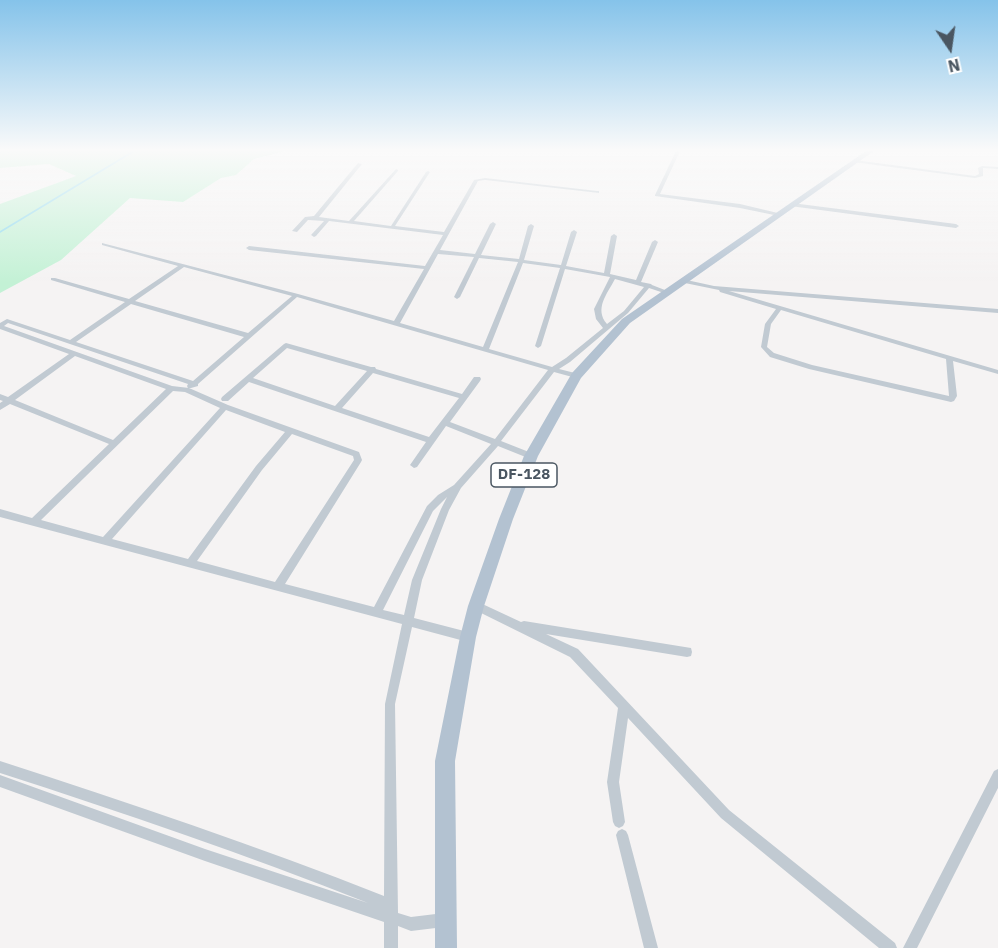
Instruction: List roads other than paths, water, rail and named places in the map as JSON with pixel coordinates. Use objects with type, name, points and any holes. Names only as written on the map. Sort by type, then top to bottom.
[{"type":"main road","name":"DF-128","points":[[446,948],[444,920],[445,762],[468,637],[476,606],[531,456],[576,376],[626,321],[806,195]]},
{"type":"street","points":[[315,218],[334,195]]},
{"type":"street","points":[[351,221],[374,195]]},
{"type":"street","points":[[393,226],[413,195]]},
{"type":"street","points":[[396,324],[438,252],[445,234],[467,195]]},
{"type":"street","points":[[659,195],[779,214]]},
{"type":"street","points":[[792,205],[956,226]]},
{"type":"street","points":[[295,231],[307,218],[315,218],[445,234]]},
{"type":"street","points":[[314,235],[327,219]]},
{"type":"street","points":[[457,297],[475,256],[493,224]]},
{"type":"street","points":[[486,349],[521,261],[531,226]]},
{"type":"street","points":[[538,346],[574,232]]},
{"type":"street","points":[[606,327],[599,319],[597,309],[610,275],[614,236]]},
{"type":"street","points":[[638,282],[655,242]]},
{"type":"street","points":[[104,244],[296,295],[576,376]]},
{"type":"street","points":[[249,248],[428,268]]},
{"type":"street","points":[[438,252],[564,266],[638,282],[667,292]]},
{"type":"street","points":[[73,341],[183,265]]},
{"type":"street","points":[[53,279],[132,300],[249,336]]},
{"type":"street","points":[[682,281],[714,288],[998,372]]},
{"type":"street","points":[[391,948],[390,704],[417,580],[445,509],[458,486],[495,444],[553,369],[568,360],[626,312],[649,285]]},
{"type":"street","points":[[714,288],[998,311]]},
{"type":"street","points":[[186,390],[296,295]]},
{"type":"street","points":[[780,308],[768,324],[764,347],[772,355],[811,367],[951,399],[953,396],[949,358]]},
{"type":"street","points":[[0,326],[7,321],[73,341],[195,384]]},
{"type":"street","points":[[0,326],[171,388],[186,390],[225,403],[358,457],[278,586]]},
{"type":"street","points":[[105,541],[225,403],[286,345],[464,396]]},
{"type":"street","points":[[0,407],[4,399],[48,375],[75,353]]},
{"type":"street","points":[[337,409],[373,369]]},
{"type":"street","points":[[248,379],[431,441]]},
{"type":"street","points":[[414,465],[477,379]]},
{"type":"street","points":[[34,522],[171,388]]},
{"type":"street","points":[[4,399],[114,443]]},
{"type":"street","points":[[445,423],[531,456]]},
{"type":"street","points":[[190,564],[259,468],[291,430]]},
{"type":"street","points":[[377,612],[430,508],[441,497],[458,486]]},
{"type":"street","points":[[0,513],[468,637]]},
{"type":"street","points":[[476,606],[574,653],[725,814],[890,948]]},
{"type":"street","points":[[515,625],[687,652]]},
{"type":"street","points":[[624,706],[613,782],[621,829],[651,948]]},
{"type":"street","points":[[0,767],[252,853],[390,911],[411,924],[444,920]]},
{"type":"street","points":[[910,948],[998,775]]},
{"type":"street","points":[[0,781],[205,855],[390,911]]},
{"type":"waterway","points":[[0,232],[61,195]]}]
